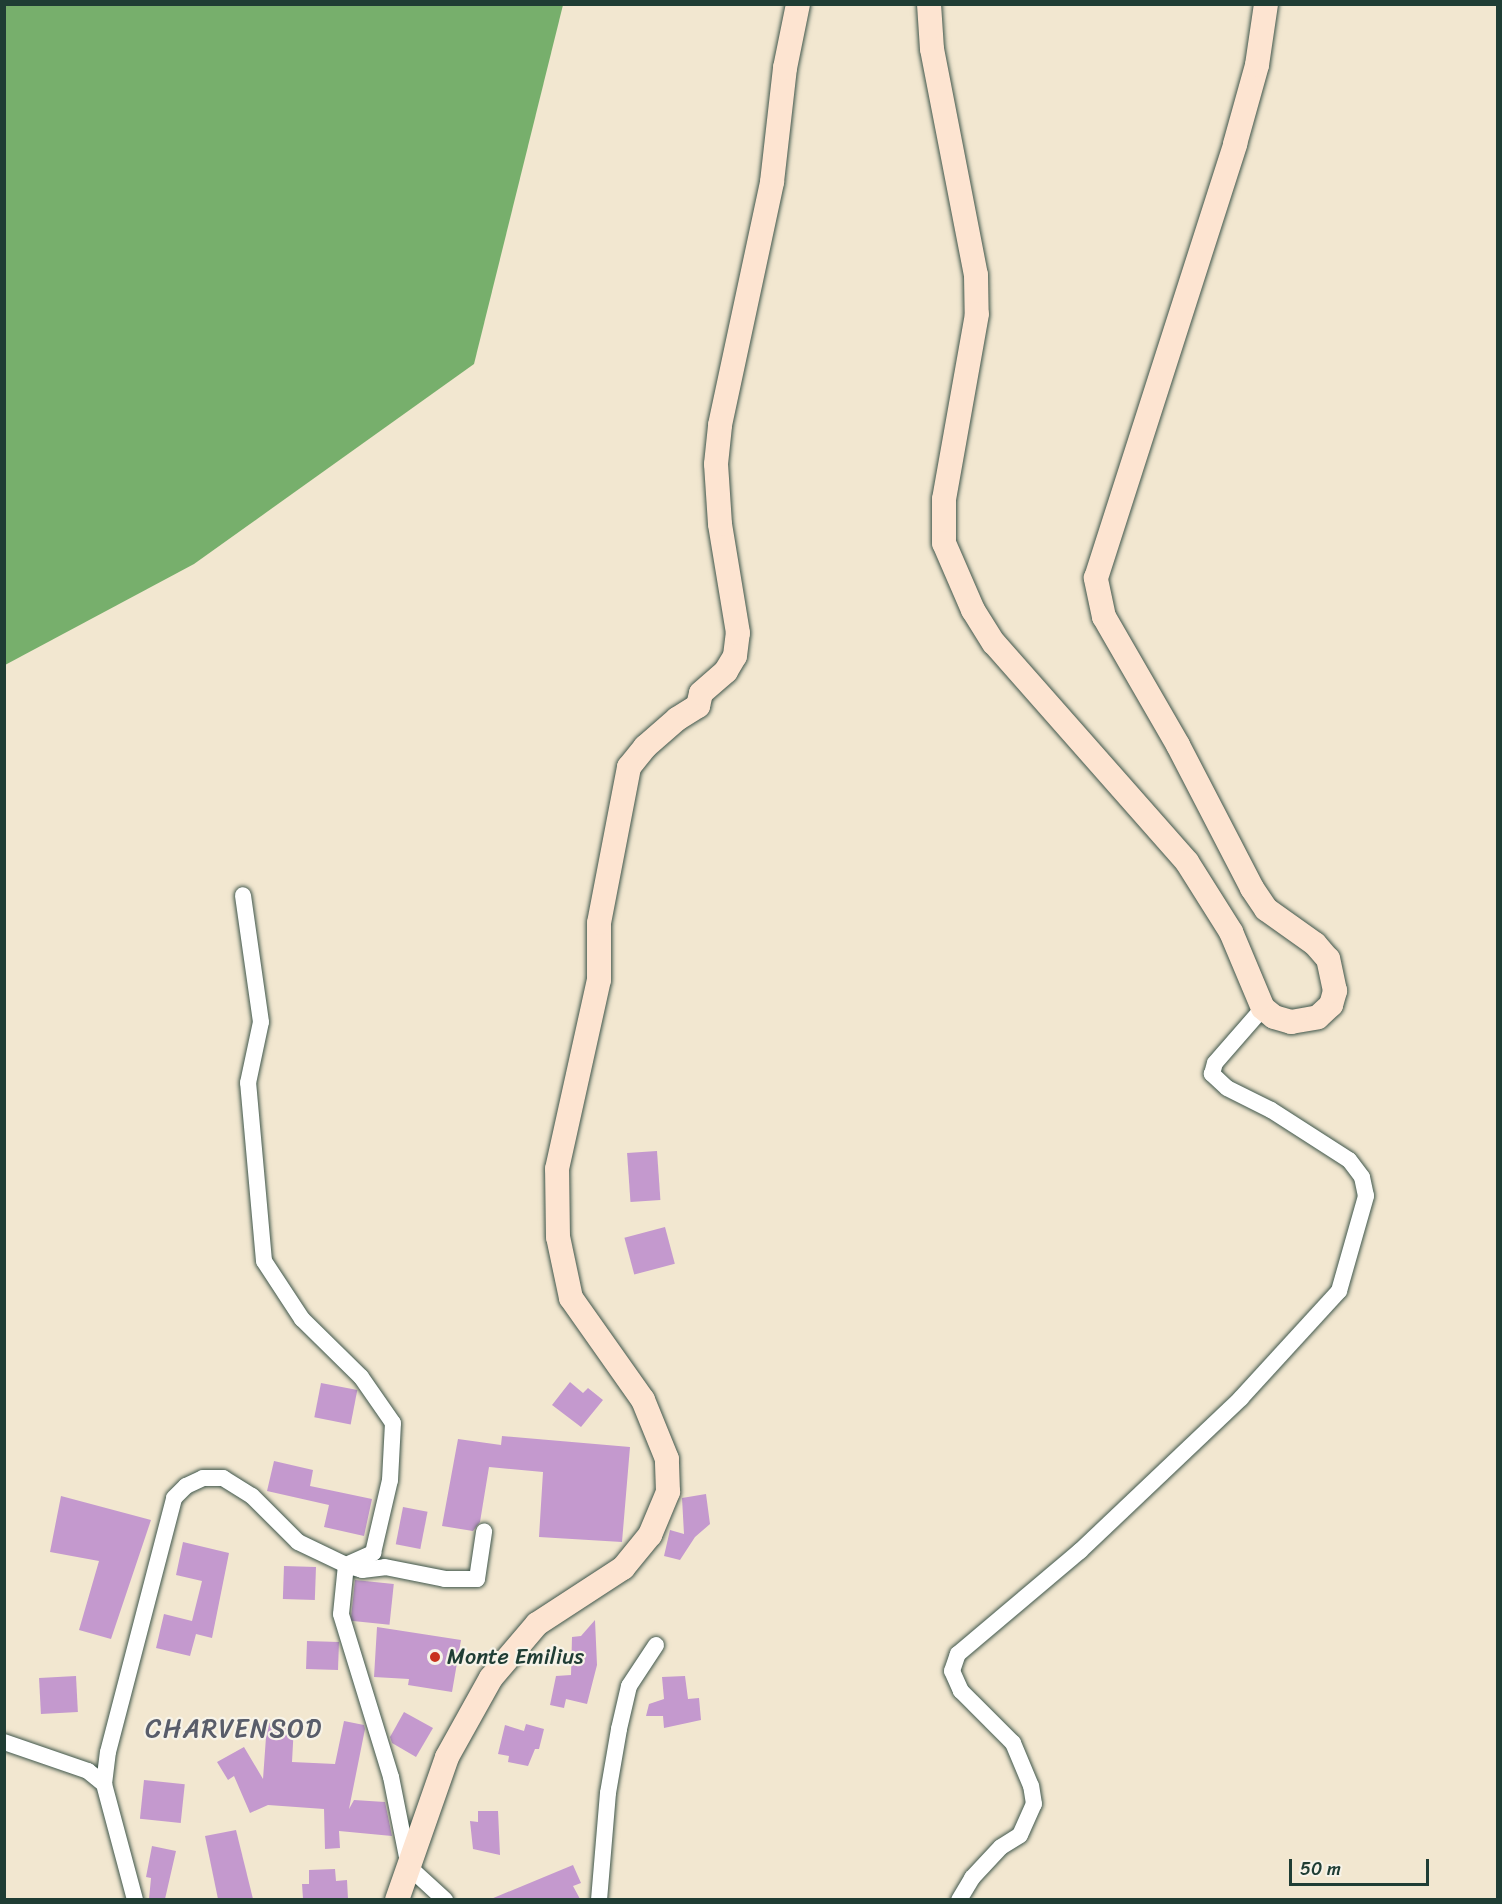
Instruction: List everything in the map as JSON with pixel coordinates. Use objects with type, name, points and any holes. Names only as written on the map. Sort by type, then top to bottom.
[{"type":"street","points":[[397,1899],[447,1757],[491,1678],[537,1624],[623,1569],[650,1535],[668,1492],[668,1459],[643,1400],[571,1298],[558,1237],[557,1169],[599,980],[599,923],[629,767],[645,747],[677,718],[698,706],[701,693],[726,671],[735,656],[738,633],[720,524],[716,464],[720,425],[772,182],[774,141],[798,4]]},
{"type":"street","points":[[929,4],[932,49],[976,275],[977,314],[944,499],[944,543],[973,610],[994,643],[1186,862],[1230,932],[1263,1008],[1274,1017],[1291,1022],[1318,1017],[1331,1005],[1335,991],[1333,970],[1315,944],[1276,918],[1252,888],[1224,840],[1179,745],[1104,617],[1096,578],[1235,144],[1257,65],[1266,4]]},
{"type":"street","points":[[243,895],[261,1023],[248,1083],[264,1261],[302,1319],[361,1377],[393,1423],[390,1480],[373,1552],[346,1565]]},
{"type":"street","points":[[959,1899],[994,1855],[1020,1835],[1034,1804],[1031,1786],[1013,1743],[961,1691],[952,1671],[958,1654],[1080,1551],[1241,1398],[1339,1291],[1366,1196],[1362,1177],[1349,1160],[1271,1110],[1227,1088],[1212,1074],[1215,1063],[1263,1008]]},
{"type":"street","points":[[135,1899],[104,1784],[108,1752],[174,1498],[186,1486],[203,1478],[223,1478],[239,1485],[298,1542],[346,1565],[362,1570],[385,1567],[446,1579],[477,1579],[484,1532]]},
{"type":"street","points":[[346,1565],[341,1614],[391,1777],[409,1868],[445,1899]]},
{"type":"street","points":[[599,1899],[608,1793],[619,1729],[629,1686],[656,1645]]},
{"type":"street","points":[[4,1742],[88,1771],[104,1784]]},
{"type":"green space","points":[[5,4],[563,5],[474,364],[194,564],[5,665]]},
{"type":"building","points":[[657,1151],[660,1200],[630,1202],[627,1153]]},
{"type":"building","points":[[665,1227],[675,1264],[634,1275],[624,1238]]},
{"type":"building","points":[[570,1382],[583,1393],[588,1388],[603,1400],[581,1427],[552,1405]]},
{"type":"building","points":[[321,1383],[357,1390],[351,1424],[314,1417]]},
{"type":"building","points":[[502,1436],[630,1447],[622,1542],[539,1537],[543,1472],[489,1467],[480,1522],[473,1531],[442,1526],[458,1439],[501,1445]]},
{"type":"building","points":[[274,1461],[313,1470],[310,1486],[372,1499],[364,1536],[324,1527],[329,1505],[267,1491]]},
{"type":"building","points":[[706,1494],[710,1524],[695,1537],[680,1560],[664,1556],[670,1530],[684,1534],[682,1498]]},
{"type":"building","points":[[61,1496],[151,1520],[111,1639],[79,1630],[99,1561],[50,1552]]},
{"type":"building","points":[[403,1507],[428,1512],[420,1549],[396,1544]]},
{"type":"building","points":[[183,1542],[229,1553],[212,1638],[196,1634],[190,1656],[156,1648],[164,1614],[192,1621],[202,1581],[176,1575]]},
{"type":"building","points":[[284,1566],[316,1567],[315,1600],[283,1599]]},
{"type":"building","points":[[355,1580],[394,1584],[390,1625],[351,1621]]},
{"type":"building","points":[[595,1620],[597,1665],[587,1704],[566,1699],[564,1708],[550,1705],[556,1676],[571,1675],[572,1637],[581,1636]]},
{"type":"building","points":[[377,1627],[461,1640],[452,1692],[408,1685],[409,1679],[374,1677]]},
{"type":"building","points":[[307,1641],[339,1642],[338,1670],[306,1669]]},
{"type":"building","points":[[76,1676],[78,1712],[41,1714],[39,1678]]},
{"type":"building","points":[[685,1676],[688,1699],[699,1698],[701,1720],[664,1728],[663,1716],[646,1716],[649,1704],[664,1699],[662,1677]]},
{"type":"building","points":[[404,1712],[433,1728],[416,1757],[392,1743],[390,1737]]},
{"type":"building","points":[[344,1721],[364,1725],[365,1729],[349,1809],[354,1800],[385,1802],[392,1836],[339,1831],[340,1848],[325,1849],[324,1809],[268,1805],[250,1813],[234,1776],[228,1780],[217,1762],[244,1747],[263,1779],[267,1723],[294,1725],[292,1762],[335,1764]]},
{"type":"building","points":[[526,1724],[544,1729],[539,1749],[535,1749],[528,1766],[508,1762],[509,1756],[498,1754],[505,1725],[524,1731]]},
{"type":"building","points":[[144,1780],[185,1784],[181,1823],[140,1819]]},
{"type":"building","points":[[478,1811],[498,1811],[500,1855],[473,1849],[470,1821],[478,1822]]},
{"type":"building","points":[[236,1830],[253,1899],[218,1899],[205,1836]]},
{"type":"building","points":[[152,1846],[176,1851],[165,1899],[149,1899],[151,1878],[146,1877]]},
{"type":"building","points":[[573,1865],[581,1883],[573,1886],[580,1899],[491,1899]]},
{"type":"building","points":[[335,1869],[336,1881],[347,1880],[348,1899],[303,1899],[302,1884],[309,1884],[309,1870]]},
{"type":"place","name":"Monte Emilius","points":[[435,1657]]},
{"type":"district","name":"CHARVENSOD","points":[[234,1729]]}]
